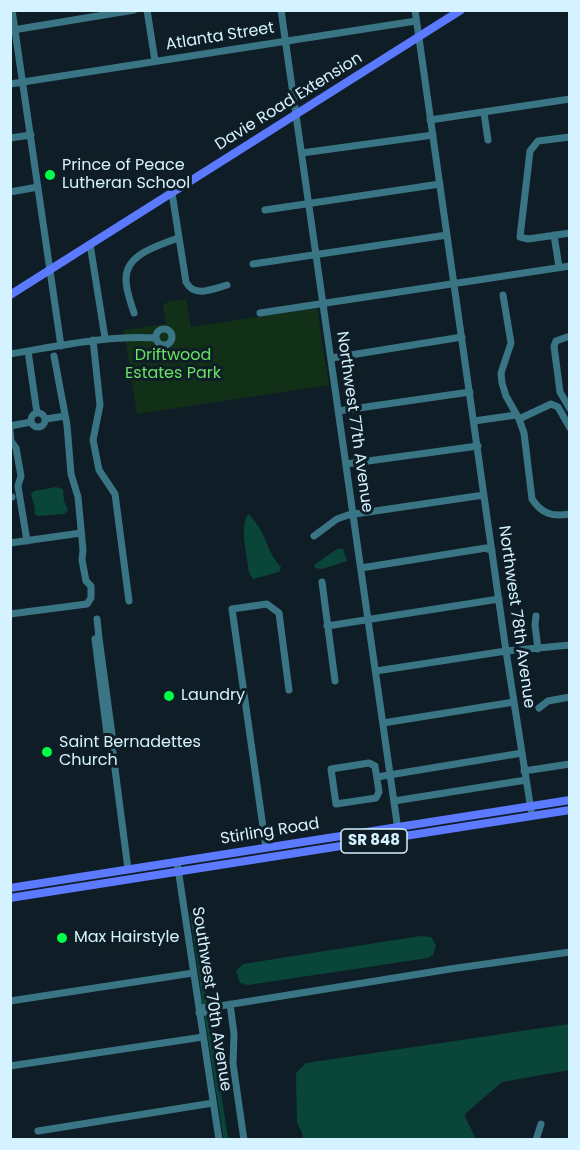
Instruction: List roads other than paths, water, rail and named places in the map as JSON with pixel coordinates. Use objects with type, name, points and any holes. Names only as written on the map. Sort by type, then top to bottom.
[{"type":"main road","name":"Davie Road Extension","points":[[10,295],[461,10]]},
{"type":"main road","name":"Stirling Road","points":[[10,898],[128,869],[178,867],[266,848],[570,800]]},
{"type":"main road","name":"Stirling Road","points":[[10,888],[74,883],[399,837],[570,810]]},
{"type":"street","points":[[12,10],[13,30],[23,82],[61,345]]},
{"type":"street","points":[[13,30],[134,10]]},
{"type":"street","points":[[147,10],[155,61]]},
{"type":"street","name":"Northwest 77th Avenue","points":[[281,10],[399,837]]},
{"type":"street","points":[[415,10],[419,38]]},
{"type":"street","name":"Atlanta Street","points":[[10,84],[416,21]]},
{"type":"street","name":"Northwest 78th Avenue","points":[[419,38],[506,651],[532,816]]},
{"type":"street","points":[[430,120],[570,99]]},
{"type":"street","points":[[484,113],[488,140]]},
{"type":"street","points":[[10,138],[31,135]]},
{"type":"street","points":[[302,153],[433,135]]},
{"type":"street","points":[[570,137],[538,141],[530,151],[520,237],[528,239],[570,233]]},
{"type":"street","points":[[265,210],[440,184]]},
{"type":"street","points":[[10,192],[39,187]]},
{"type":"street","points":[[172,193],[178,238],[189,288],[196,292],[226,285]]},
{"type":"street","points":[[253,264],[447,235]]},
{"type":"street","points":[[554,235],[559,267]]},
{"type":"street","points":[[134,313],[126,282],[127,268],[133,260],[150,250],[178,238]]},
{"type":"street","points":[[90,244],[105,338]]},
{"type":"street","points":[[260,313],[570,266]]},
{"type":"street","points":[[502,295],[511,343],[501,373],[502,384],[518,417],[527,452],[528,479],[532,499],[547,514],[558,516],[570,514]]},
{"type":"street","points":[[10,354],[105,338],[127,336],[156,338]]},
{"type":"street","points":[[570,336],[556,341],[554,346],[560,392],[570,409]]},
{"type":"street","points":[[332,358],[462,337]]},
{"type":"street","points":[[93,340],[100,405],[93,440],[99,470],[115,494],[129,601]]},
{"type":"street","points":[[28,351],[37,413]]},
{"type":"street","points":[[10,614],[87,603],[91,598],[91,586],[86,581],[82,560],[78,497],[71,474],[65,416],[54,356]]},
{"type":"street","points":[[338,411],[470,392]]},
{"type":"street","points":[[474,422],[518,417],[547,405],[554,405],[558,406],[570,428]]},
{"type":"street","points":[[37,413],[42,414],[46,419],[40,428],[34,427],[31,422],[32,416],[37,413]]},
{"type":"street","points":[[46,419],[65,416]]},
{"type":"street","points":[[10,426],[31,422]]},
{"type":"street","points":[[10,430],[21,476],[18,486],[27,541]]},
{"type":"street","points":[[346,464],[478,446]]},
{"type":"street","points":[[314,536],[337,519],[354,514],[484,495]]},
{"type":"street","points":[[10,543],[81,533]]},
{"type":"street","points":[[361,568],[486,548],[492,550]]},
{"type":"street","points":[[322,582],[335,681]]},
{"type":"street","points":[[327,626],[499,599]]},
{"type":"street","points":[[266,848],[232,609],[267,604],[279,613],[289,690]]},
{"type":"street","points":[[536,616],[538,649]]},
{"type":"street","points":[[97,619],[99,638],[94,639],[108,742],[112,746],[128,869]]},
{"type":"street","points":[[376,671],[506,651],[570,645]]},
{"type":"street","points":[[539,708],[548,701],[570,697]]},
{"type":"street","points":[[383,723],[514,702]]},
{"type":"street","points":[[377,777],[522,753]]},
{"type":"street","points":[[372,764],[375,766],[377,777],[379,792],[376,798],[336,804],[331,769],[372,764]]},
{"type":"street","points":[[524,771],[570,764]]},
{"type":"street","points":[[394,801],[526,780]]},
{"type":"street","name":"Southwest 70th Avenue","points":[[178,867],[219,1140]]},
{"type":"street","points":[[199,1010],[218,1010],[220,1006],[230,1004],[570,952]]},
{"type":"street","points":[[10,1001],[193,973]]},
{"type":"street","points":[[230,1004],[234,1034],[233,1065],[244,1140]]},
{"type":"street","points":[[10,1066],[203,1037]]},
{"type":"street","points":[[38,1131],[213,1103]]},
{"type":"street","points":[[536,1140],[541,1124]]},
{"type":"waterway","points":[[192,912],[205,1004]]},
{"type":"waterway","points":[[206,1011],[226,1140]]},
{"type":"place","name":"Prince of Peace Lutheran School","points":[[50,175]]},
{"type":"place","name":"Laundry","points":[[169,696]]},
{"type":"place","name":"Saint Bernadettes Church","points":[[47,752]]},
{"type":"place","name":"Max Hairstyle","points":[[62,938]]},
{"type":"park label","name":"Driftwood Estates Park","points":[[173,365]]}]
